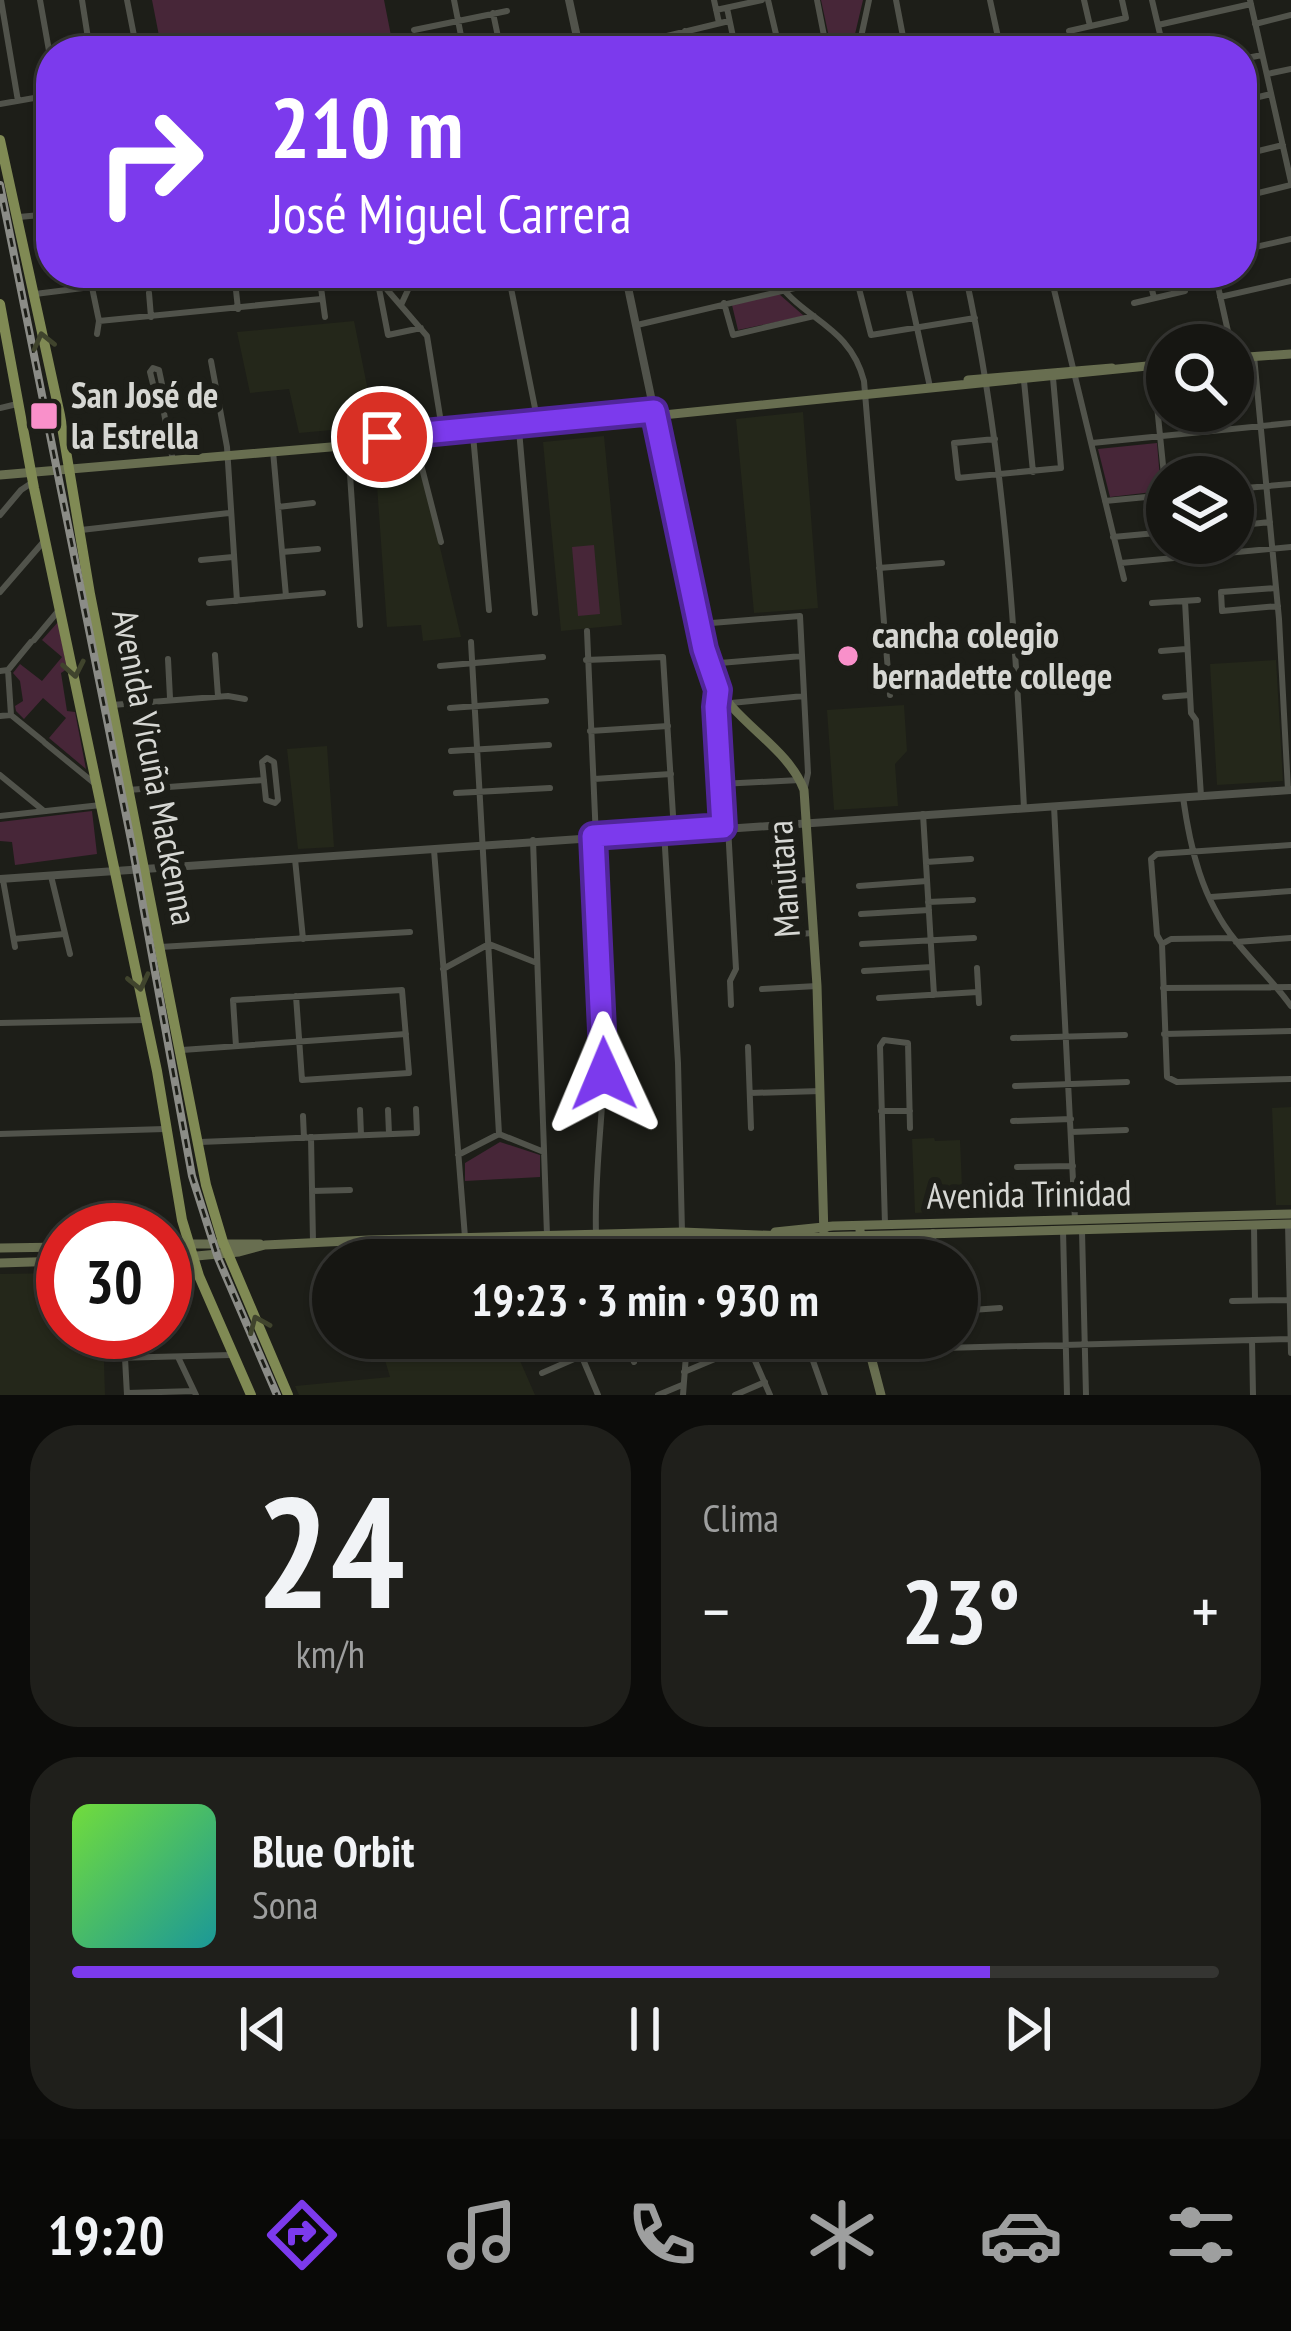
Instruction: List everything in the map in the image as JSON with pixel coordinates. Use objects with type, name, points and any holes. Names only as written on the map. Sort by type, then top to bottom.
[{"type":"main road","name":"Avenida Vicuña Mackenna","points":[[0,140],[70,471],[198,1142],[226,1248],[288,1395]]},
{"type":"main road","points":[[0,304],[147,1020],[180,1203]]},
{"type":"main road","points":[[1254,356],[1287,352]]},
{"type":"main road","points":[[0,475],[32,477],[1146,367]]},
{"type":"main road","points":[[988,381],[1072,373]]},
{"type":"main road","name":"Manutara","points":[[655,414],[708,664],[718,690],[802,785],[817,986],[824,1232]]},
{"type":"main road","points":[[348,444],[538,425]]},
{"type":"main road","name":"Avenida Trinidad","points":[[860,1230],[885,1225],[1254,1225],[1290,1220]]},
{"type":"main road","name":"Avenida Trinidad","points":[[414,1239],[933,1232],[1290,1220]]},
{"type":"main road","points":[[860,1230],[860,1239]]},
{"type":"main road","name":"Avenida Trinidad","points":[[226,1248],[312,1242]]},
{"type":"main road","points":[[192,1244],[226,1248]]},
{"type":"main road","points":[[0,1248],[36,1247]]},
{"type":"main road","points":[[226,1248],[193,1258],[251,1395]]},
{"type":"main road","points":[[0,1263],[36,1262]]},
{"type":"main road","points":[[870,1359],[881,1395]]},
{"type":"street","points":[[1,0],[18,101]]},
{"type":"street","points":[[40,0],[46,36]]},
{"type":"street","points":[[82,0],[88,36]]},
{"type":"street","points":[[128,0],[134,36]]},
{"type":"street","points":[[454,0],[461,36]]},
{"type":"street","points":[[569,0],[577,36]]},
{"type":"street","points":[[714,0],[719,23]]},
{"type":"street","points":[[716,10],[765,0],[776,36]]},
{"type":"street","points":[[817,0],[824,36]]},
{"type":"street","points":[[861,36],[869,0]]},
{"type":"street","points":[[896,0],[903,36]]},
{"type":"street","points":[[990,0],[998,36]]},
{"type":"street","points":[[1084,0],[1090,26]]},
{"type":"street","points":[[1069,31],[1126,18],[1122,0]]},
{"type":"street","points":[[1152,0],[1161,36]]},
{"type":"street","points":[[1158,25],[1250,2],[1279,114],[1291,184],[1257,192]]},
{"type":"street","points":[[727,8],[732,36]]},
{"type":"street","points":[[414,30],[507,10]]},
{"type":"street","points":[[493,14],[498,36]]},
{"type":"street","points":[[1255,23],[1291,15]]},
{"type":"street","points":[[668,36],[729,21]]},
{"type":"street","points":[[685,32],[686,36]]},
{"type":"street","points":[[1257,56],[1262,55]]},
{"type":"street","points":[[1267,74],[1291,69]]},
{"type":"street","points":[[1257,97],[1271,94]]},
{"type":"street","points":[[0,104],[36,98]]},
{"type":"street","points":[[1257,151],[1283,145]]},
{"type":"street","points":[[15,218],[36,216]]},
{"type":"street","points":[[1257,247],[1291,239]]},
{"type":"street","points":[[1220,297],[1291,281]]},
{"type":"street","points":[[31,294],[82,288]]},
{"type":"street","points":[[91,288],[99,321],[97,334]]},
{"type":"street","points":[[236,288],[238,309]]},
{"type":"street","points":[[320,288],[325,317]]},
{"type":"street","points":[[379,288],[388,335],[421,328]]},
{"type":"street","points":[[387,288],[427,336],[443,434]]},
{"type":"street","points":[[401,305],[408,288]]},
{"type":"street","points":[[511,288],[538,425]]},
{"type":"street","name":"Manutara","points":[[628,288],[655,414]]},
{"type":"street","points":[[636,326],[783,288],[855,353],[864,394],[890,695]]},
{"type":"street","points":[[858,288],[872,335],[975,318]]},
{"type":"street","points":[[909,288],[930,387]]},
{"type":"street","points":[[967,288],[988,381],[1000,474],[1024,808]]},
{"type":"street","points":[[1053,288],[1124,579]]},
{"type":"street","points":[[1152,288],[1154,298]]},
{"type":"street","points":[[1135,303],[1184,288]]},
{"type":"street","points":[[1218,288],[1226,324]]},
{"type":"street","points":[[149,293],[152,317]]},
{"type":"street","points":[[99,321],[321,299]]},
{"type":"street","points":[[724,303],[733,334],[814,316]]},
{"type":"street","points":[[64,934],[15,943],[1,878],[1289,790],[1278,606],[1254,356]]},
{"type":"street","points":[[211,361],[226,455],[237,601]]},
{"type":"street","points":[[995,439],[954,442],[958,478],[1060,468],[1052,378]]},
{"type":"street","points":[[1024,381],[1034,472]]},
{"type":"street","points":[[161,397],[173,460]]},
{"type":"street","points":[[0,408],[17,404]]},
{"type":"street","points":[[1090,443],[1291,424]]},
{"type":"street","points":[[518,430],[535,613]]},
{"type":"street","points":[[1160,432],[1162,456]]},
{"type":"street","points":[[472,435],[489,610]]},
{"type":"street","points":[[415,440],[441,542]]},
{"type":"street","points":[[348,444],[361,626]]},
{"type":"street","points":[[274,451],[286,596]]},
{"type":"street","points":[[0,515],[32,477]]},
{"type":"street","points":[[1254,487],[1291,484]]},
{"type":"street","points":[[1104,501],[1146,497]]},
{"type":"street","points":[[278,507],[313,503]]},
{"type":"street","points":[[81,530],[229,513]]},
{"type":"street","points":[[1254,524],[1270,522]]},
{"type":"street","points":[[1113,537],[1146,534]]},
{"type":"street","points":[[0,592],[46,540]]},
{"type":"street","points":[[1120,563],[1291,547]]},
{"type":"street","points":[[283,552],[317,549]]},
{"type":"street","points":[[201,560],[233,557]]},
{"type":"street","points":[[879,568],[942,563]]},
{"type":"street","points":[[1276,588],[1220,592],[1222,610],[1278,606]]},
{"type":"street","points":[[209,603],[323,593]]},
{"type":"street","points":[[1152,603],[1198,600]]},
{"type":"street","points":[[1185,601],[1201,796]]},
{"type":"street","points":[[62,607],[4,670],[11,715],[97,785]]},
{"type":"street","points":[[699,624],[800,616],[808,778],[802,785],[720,784]]},
{"type":"street","points":[[587,631],[605,1047],[594,1170],[596,1234]]},
{"type":"street","points":[[471,642],[500,1134]]},
{"type":"street","points":[[1161,651],[1186,649]]},
{"type":"street","points":[[215,655],[218,696]]},
{"type":"street","points":[[586,660],[662,656],[671,774],[682,1232]]},
{"type":"street","points":[[708,664],[802,656]]},
{"type":"street","points":[[440,666],[544,657]]},
{"type":"street","points":[[168,659],[170,699]]},
{"type":"street","points":[[718,690],[720,784],[736,969],[730,981],[731,1005]]},
{"type":"street","points":[[1165,698],[1190,695]]},
{"type":"street","points":[[112,706],[218,696],[245,699]]},
{"type":"street","points":[[728,704],[804,696]]},
{"type":"street","points":[[450,707],[546,701]]},
{"type":"street","points":[[0,716],[11,715]]},
{"type":"street","points":[[590,731],[668,726]]},
{"type":"street","points":[[451,751],[549,745]]},
{"type":"street","points":[[269,758],[274,762],[277,802],[266,800],[264,780],[262,762],[269,758]]},
{"type":"street","points":[[594,779],[671,774]]},
{"type":"street","points":[[0,775],[44,811]]},
{"type":"street","points":[[128,790],[264,780]]},
{"type":"street","points":[[456,794],[550,788]]},
{"type":"street","points":[[1183,797],[1192,851],[1210,897],[1235,940],[1291,1006]]},
{"type":"street","points":[[0,816],[101,805]]},
{"type":"street","points":[[1054,806],[1087,1395]]},
{"type":"street","points":[[923,814],[934,994]]},
{"type":"street","points":[[533,840],[548,1235]]},
{"type":"street","points":[[1291,845],[1153,856],[1157,934],[1162,944],[1165,1072],[1171,1081],[1291,1079]]},
{"type":"street","points":[[433,847],[465,1237]]},
{"type":"street","points":[[294,856],[303,939]]},
{"type":"street","points":[[926,862],[971,859]]},
{"type":"street","points":[[50,873],[70,954]]},
{"type":"street","points":[[774,882],[810,880]]},
{"type":"street","points":[[860,886],[927,881]]},
{"type":"street","points":[[1210,897],[1291,891]]},
{"type":"street","points":[[861,914],[973,900]]},
{"type":"street","points":[[160,947],[410,932]]},
{"type":"street","points":[[778,935],[814,933]]},
{"type":"street","points":[[862,944],[974,938]]},
{"type":"street","points":[[1162,944],[1169,940],[1291,938]]},
{"type":"street","points":[[442,969],[489,944],[537,963]]},
{"type":"street","points":[[864,971],[932,967]]},
{"type":"street","points":[[977,968],[979,1003]]},
{"type":"street","points":[[761,989],[817,986]]},
{"type":"street","points":[[1162,988],[1291,988]]},
{"type":"street","points":[[236,1046],[233,1000],[296,996],[402,990],[409,1073],[302,1080],[296,996]]},
{"type":"street","points":[[879,998],[979,992]]},
{"type":"street","points":[[0,1023],[147,1020]]},
{"type":"street","points":[[1164,1034],[1291,1031]]},
{"type":"street","points":[[180,1050],[406,1034]]},
{"type":"street","points":[[1012,1038],[1125,1034]]},
{"type":"street","points":[[885,1225],[880,1046],[884,1040],[908,1043],[910,1127]]},
{"type":"street","points":[[748,1047],[751,1128]]},
{"type":"street","points":[[1015,1086],[1127,1082]]},
{"type":"street","points":[[750,1093],[821,1091]]},
{"type":"street","points":[[198,1142],[417,1133],[416,1108]]},
{"type":"street","points":[[360,1110],[361,1136]]},
{"type":"street","points":[[388,1110],[389,1134]]},
{"type":"street","points":[[881,1112],[910,1111]]},
{"type":"street","points":[[303,1116],[313,1239]]},
{"type":"street","points":[[1013,1121],[1071,1119]]},
{"type":"street","points":[[0,1134],[165,1130]]},
{"type":"street","points":[[1071,1132],[1126,1130]]},
{"type":"street","points":[[458,1155],[500,1134],[544,1152]]},
{"type":"street","points":[[1017,1168],[1072,1166]]},
{"type":"street","points":[[312,1191],[350,1190]]},
{"type":"street","points":[[1290,1220],[1291,1354]]},
{"type":"street","points":[[1254,1225],[1255,1300]]},
{"type":"street","points":[[1063,1229],[1067,1395]]},
{"type":"street","points":[[701,1232],[704,1239]]},
{"type":"street","points":[[933,1232],[933,1239]]},
{"type":"street","points":[[631,1233],[634,1239]]},
{"type":"street","points":[[770,1233],[770,1239]]},
{"type":"street","points":[[1232,1301],[1290,1300]]},
{"type":"street","points":[[978,1310],[1000,1308]]},
{"type":"street","points":[[978,1343],[1291,1339]]},
{"type":"street","points":[[1252,1340],[1253,1395]]},
{"type":"street","points":[[192,1356],[233,1355]]},
{"type":"street","points":[[125,1359],[127,1394],[195,1393],[179,1359]]},
{"type":"street","points":[[542,1373],[574,1359]]},
{"type":"street","points":[[582,1359],[598,1395]]},
{"type":"street","points":[[683,1395],[686,1359]]},
{"type":"street","points":[[684,1372],[710,1359]]},
{"type":"street","points":[[754,1359],[770,1395]]},
{"type":"street","points":[[813,1359],[826,1395]]},
{"type":"street","points":[[735,1395],[765,1382]]},
{"type":"street","points":[[658,1395],[683,1385]]},
{"type":"shaded area","points":[[152,0],[384,0],[391,36],[159,36]]},
{"type":"shaded area","points":[[821,0],[863,0],[855,36],[829,36]]},
{"type":"shaded area","points":[[779,294],[804,316],[738,330],[732,305]]},
{"type":"shaded area","points":[[354,321],[375,426],[299,433],[289,389],[250,393],[237,332]]},
{"type":"shaded area","points":[[803,412],[818,608],[754,613],[736,419]]},
{"type":"shaded area","points":[[604,436],[622,625],[561,631],[543,442]]},
{"type":"shaded area","points":[[1157,443],[1158,456],[1146,456],[1146,493],[1110,497],[1098,449]]},
{"type":"shaded area","points":[[416,452],[461,637],[423,641],[421,625],[387,627],[375,457]]},
{"type":"shaded area","points":[[594,545],[600,614],[578,616],[572,547]]},
{"type":"shaded area","points":[[58,622],[67,669],[61,673],[67,711],[75,712],[86,769],[49,738],[66,718],[43,698],[24,719],[15,706],[23,701],[20,681],[13,673],[20,664],[42,681],[62,657],[42,640]]},
{"type":"shaded area","points":[[1276,660],[1283,781],[1217,785],[1210,664]]},
{"type":"shaded area","points":[[904,705],[907,751],[895,764],[898,806],[834,810],[827,710]]},
{"type":"shaded area","points":[[327,746],[334,847],[298,849],[287,749]]},
{"type":"shaded area","points":[[92,811],[97,854],[15,865],[12,842],[0,841],[0,822]]},
{"type":"shaded area","points":[[1291,1107],[1291,1205],[1276,1205],[1272,1108]]},
{"type":"shaded area","points":[[912,1139],[960,1140],[963,1210],[915,1213]]},
{"type":"shaded area","points":[[500,1142],[540,1155],[540,1177],[465,1181],[465,1163]]},
{"type":"shaded area","points":[[36,1273],[36,1359],[104,1359],[105,1395],[0,1395],[0,1274]]},
{"type":"shaded area","points":[[385,1359],[519,1359],[535,1395],[299,1395],[295,1386],[390,1377]]},
{"type":"railway","points":[[0,185],[132,845],[192,1176],[218,1258],[277,1395]]},
{"type":"place","name":"San José de la Estrella","points":[[44,416]]},
{"type":"place","name":"cancha colegio bernadette college","points":[[848,656]]},
{"type":"route","points":[[382,437],[654,411],[704,649],[718,690],[723,827],[593,836],[604,1074]]}]
